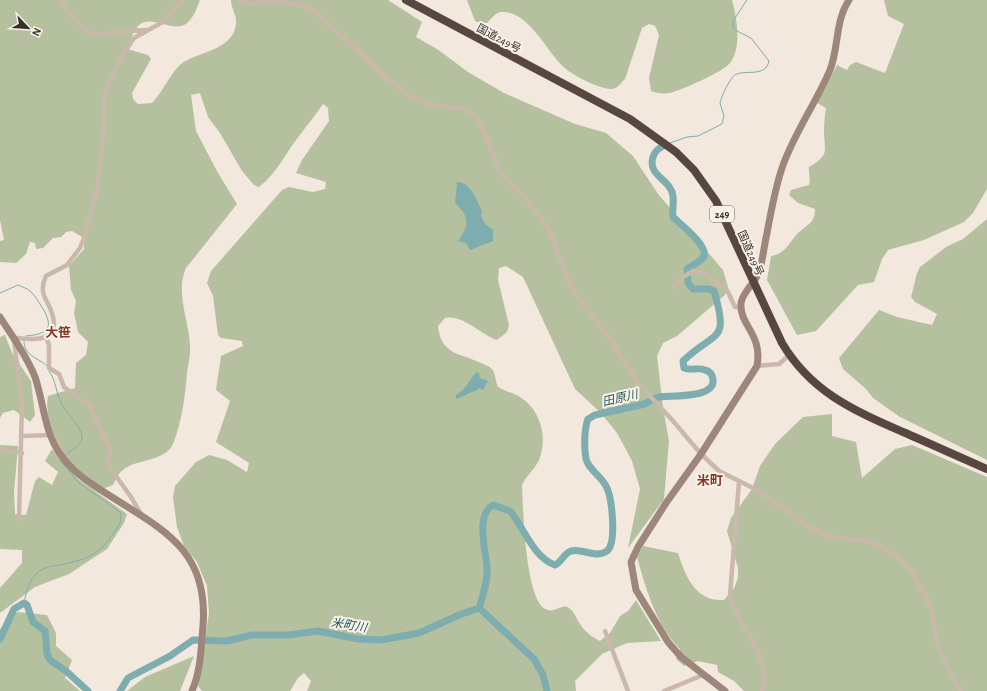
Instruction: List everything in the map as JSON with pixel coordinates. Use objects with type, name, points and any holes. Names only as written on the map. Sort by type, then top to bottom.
[{"type":"highway","name":"国道249号","points":[[406,0],[630,119],[676,152],[694,170],[716,202],[752,283],[789,355],[813,382],[842,404],[987,469]]},
{"type":"street","points":[[60,0],[76,22],[90,33],[102,34],[126,30],[147,30]]},
{"type":"street","points":[[16,340],[33,340],[46,337],[55,324],[50,306],[44,296],[43,284],[46,276],[67,265],[80,248],[84,238],[97,191],[103,139],[105,93],[126,50],[134,38],[161,23],[181,0]]},
{"type":"street","points":[[241,0],[253,4],[262,1],[278,1],[301,5],[315,11],[404,93],[420,102],[462,109],[475,116],[480,122],[495,159],[505,178],[526,200],[551,234],[565,273],[575,293],[595,319],[637,382],[701,454],[719,471],[757,490],[812,528],[830,537],[860,540],[872,543],[889,551],[901,561],[912,572],[923,590],[932,612],[938,649],[961,691]]},
{"type":"street","points":[[725,691],[681,657],[664,636],[636,590],[632,567],[632,557],[701,454],[757,366],[759,356],[758,344],[742,314],[742,300],[760,270],[774,198],[783,167],[792,145],[830,70],[835,53],[840,18],[849,0]]},
{"type":"street","points":[[674,287],[682,277],[693,272],[703,273],[727,290],[735,307],[741,307]]},
{"type":"street","points":[[0,317],[16,340],[35,377],[51,435],[60,454],[79,474],[141,514],[168,534],[184,550],[192,562],[197,572],[205,605],[199,671],[192,691]]},
{"type":"street","points":[[46,337],[49,345],[49,368],[59,374],[64,387],[90,406],[110,449],[108,465],[131,497],[141,514]]},
{"type":"street","points":[[16,340],[22,396],[22,453],[19,519]]},
{"type":"street","points":[[757,366],[779,364],[789,355]]},
{"type":"street","points":[[22,436],[51,435]]},
{"type":"street","points":[[0,449],[22,453]]},
{"type":"street","points":[[739,482],[730,595],[732,606],[760,656],[764,667],[762,691]]},
{"type":"street","points":[[605,631],[628,691]]},
{"type":"street","points":[[664,691],[703,675]]},
{"type":"green space","points":[[0,0],[200,0],[193,16],[186,24],[174,26],[149,21],[138,26],[135,31],[127,49],[148,55],[151,59],[132,93],[133,99],[138,104],[152,103],[181,64],[222,45],[229,40],[236,24],[236,18],[231,0],[388,0],[422,22],[416,37],[437,49],[468,72],[504,93],[575,124],[606,133],[633,156],[658,194],[723,270],[728,287],[725,295],[677,336],[663,343],[657,356],[663,408],[669,441],[664,499],[628,548],[640,489],[632,461],[617,433],[601,413],[575,389],[523,277],[506,266],[499,268],[498,280],[509,325],[507,332],[497,340],[458,319],[445,318],[438,326],[440,336],[447,348],[459,355],[491,368],[498,387],[520,397],[527,403],[533,409],[541,425],[543,443],[542,452],[539,460],[522,485],[526,552],[533,588],[538,601],[545,609],[548,610],[566,606],[573,612],[584,629],[591,636],[600,641],[610,633],[620,616],[628,611],[636,600],[661,641],[627,643],[602,654],[575,681],[576,691],[307,691],[311,681],[304,673],[298,678],[290,691],[202,691],[198,686],[209,613],[207,586],[197,562],[184,546],[177,527],[173,497],[175,486],[196,462],[209,455],[227,460],[247,472],[249,463],[216,442],[230,401],[216,390],[221,356],[243,346],[242,341],[221,338],[218,335],[213,296],[207,283],[211,271],[282,190],[289,187],[313,192],[325,189],[326,182],[296,173],[302,160],[329,121],[328,108],[323,104],[271,176],[259,187],[254,185],[242,171],[220,133],[208,117],[200,93],[191,95],[196,131],[218,173],[237,204],[186,268],[183,277],[182,297],[189,336],[190,352],[183,409],[173,444],[164,454],[128,466],[121,471],[113,485],[102,489],[75,466],[61,448],[50,422],[47,404],[48,396],[75,388],[76,363],[86,355],[88,342],[78,332],[74,313],[76,301],[71,290],[69,266],[84,249],[84,238],[72,231],[66,232],[61,237],[53,238],[43,248],[36,249],[35,243],[30,242],[26,254],[16,263],[0,262],[0,241],[4,240],[0,220]]},
{"type":"green space","points":[[467,0],[732,0],[737,24],[736,49],[730,63],[711,76],[674,92],[653,92],[651,91],[649,78],[659,35],[655,26],[649,24],[642,28],[625,79],[615,88],[611,89],[600,87],[575,75],[559,63],[523,19],[514,14],[501,12],[494,15],[487,23],[480,23],[475,21]]},
{"type":"green space","points":[[884,0],[987,0],[987,189],[973,213],[964,222],[924,240],[888,250],[882,259],[874,282],[858,285],[816,331],[797,335],[767,280],[771,256],[783,251],[797,234],[812,221],[815,214],[815,209],[798,203],[789,195],[791,190],[809,185],[809,167],[821,159],[825,152],[824,127],[826,108],[817,103],[837,65],[847,70],[850,65],[856,62],[885,73],[904,24],[888,16]]},
{"type":"green space","points":[[987,219],[987,460],[900,417],[873,398],[866,389],[843,369],[839,358],[879,310],[897,317],[932,325],[937,314],[915,302],[911,297],[920,267],[946,247],[963,239]]},
{"type":"green space","points":[[5,335],[12,353],[31,381],[35,415],[30,422],[14,410],[3,413],[0,418],[0,337]]},
{"type":"green space","points":[[832,414],[832,436],[856,442],[862,478],[895,449],[912,445],[987,477],[987,691],[744,691],[734,681],[718,672],[717,665],[698,661],[684,666],[676,659],[680,649],[664,629],[658,618],[640,569],[637,557],[643,546],[678,553],[684,570],[693,586],[706,597],[724,600],[734,588],[738,578],[738,568],[727,531],[731,518],[752,489],[760,466],[775,444],[803,417]]},
{"type":"green space","points":[[0,445],[18,446],[14,492],[15,514],[26,515],[35,481],[39,477],[52,485],[58,472],[45,461],[52,449],[78,479],[127,514],[124,523],[107,549],[69,574],[35,587],[0,613],[0,588],[22,563],[22,550],[0,549]]},
{"type":"green space","points":[[17,612],[47,615],[56,633],[56,646],[72,660],[65,678],[80,691],[0,691],[0,629]]},
{"type":"green space","points":[[194,656],[180,691],[127,691],[145,677]]},
{"type":"water","points":[[457,182],[466,185],[473,193],[482,211],[481,216],[485,224],[493,230],[493,241],[470,250],[466,243],[458,241],[466,226],[466,221],[463,212],[455,203]]},
{"type":"water","points":[[476,372],[479,373],[480,378],[488,381],[483,390],[479,388],[476,391],[456,399],[456,395],[464,389]]},
{"type":"waterway","name":"田原川","points":[[670,143],[687,137],[698,136],[722,124],[724,116],[720,103],[724,91],[732,78],[737,74],[760,71],[767,66],[769,61],[751,38],[737,31],[733,27],[733,21],[747,0]]},
{"type":"waterway","name":"田原川","points":[[479,608],[487,578],[483,534],[484,517],[493,505],[510,511],[535,549],[547,561],[555,565],[571,551],[576,550],[594,554],[607,551],[612,539],[612,509],[606,486],[586,459],[585,439],[588,419],[595,415],[645,404],[657,397],[682,396],[700,393],[708,390],[712,385],[713,377],[708,371],[702,369],[684,368],[683,361],[711,339],[720,328],[719,308],[714,291],[709,289],[693,289],[688,283],[687,269],[703,258],[704,253],[703,248],[694,236],[673,217],[673,196],[671,190],[653,169],[653,157],[657,150],[663,146]]},
{"type":"waterway","points":[[0,293],[18,285],[31,292],[40,304],[47,317],[48,327],[41,333],[26,336]]},
{"type":"waterway","points":[[24,340],[26,350],[47,366]]},
{"type":"waterway","points":[[49,371],[53,378],[61,403],[77,425],[82,438],[80,443],[65,456]]},
{"type":"waterway","points":[[24,603],[30,583],[37,573],[48,567],[78,561],[92,555],[109,539],[118,527],[121,520],[120,512],[79,483],[60,460]]},
{"type":"waterway","name":"米町川","points":[[0,639],[14,609],[24,603],[27,605],[33,622],[45,631],[47,654],[50,660],[66,671],[88,691]]},
{"type":"waterway","name":"米町川","points":[[479,608],[534,659],[543,675],[547,691]]},
{"type":"waterway","name":"米町川","points":[[120,691],[128,678],[170,656],[193,640],[227,641],[252,635],[288,635],[318,631],[358,639],[381,640],[419,633],[459,615],[479,608]]},
{"type":"district","name":"大笹","points":[[58,332]]},
{"type":"district","name":"米町","points":[[710,480]]}]
